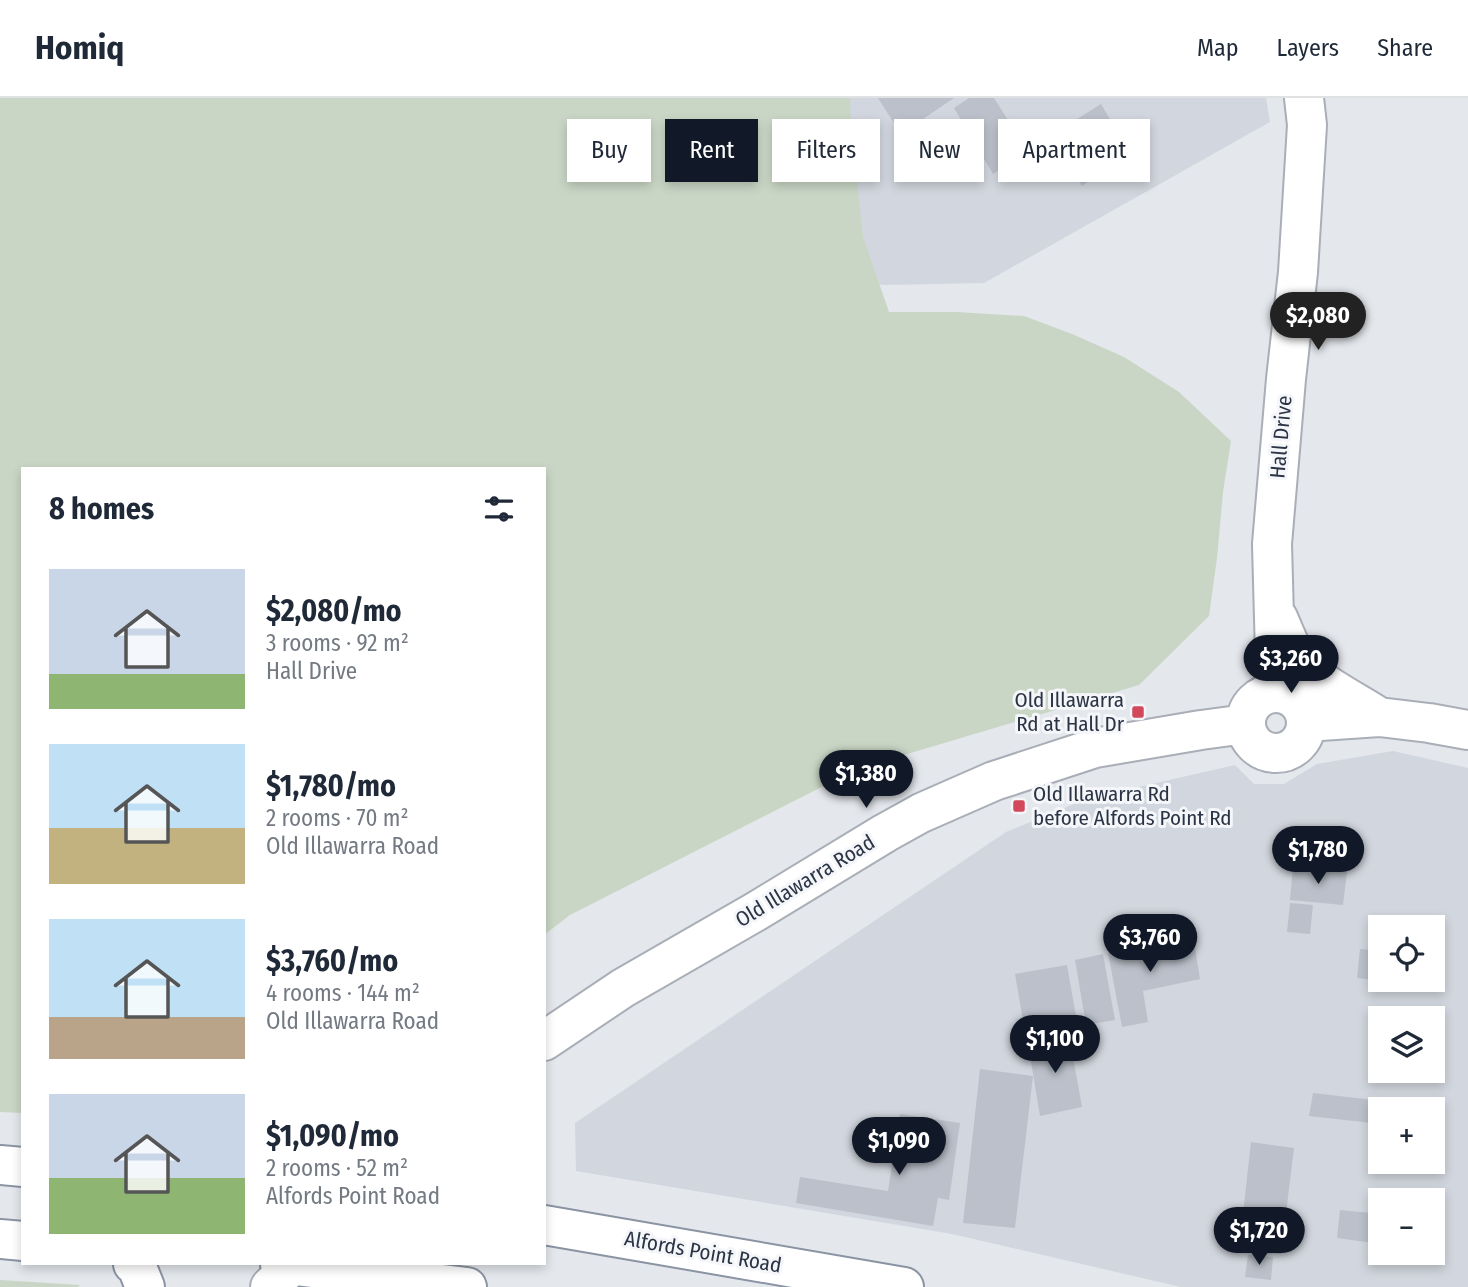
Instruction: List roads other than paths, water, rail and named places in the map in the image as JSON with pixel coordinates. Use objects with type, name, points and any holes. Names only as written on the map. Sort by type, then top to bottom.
[{"type":"main road","name":"Hall Drive","points":[[1276,692],[1272,544],[1298,272],[1307,125],[1304,98]]},
{"type":"main road","points":[[1275,610],[1300,662],[1327,685],[1379,717]]},
{"type":"main road","points":[[1276,692],[1299,702],[1307,718],[1304,735],[1299,743],[1283,753],[1274,754],[1251,741],[1246,724],[1251,706],[1258,699],[1276,692]]},
{"type":"main road","points":[[1306,722],[1379,717],[1468,730]]},
{"type":"main road","name":"Old Illawarra Road","points":[[546,1040],[623,988],[921,813],[994,781],[1095,748],[1246,724]]},
{"type":"main road","points":[[0,1165],[21,1167]]},
{"type":"main road","points":[[546,1201],[556,1211],[606,1235]]},
{"type":"main road","name":"Alfords Point Road","points":[[546,1225],[904,1287]]},
{"type":"main road","points":[[0,1239],[21,1241]]},
{"type":"main road","points":[[134,1265],[145,1287]]},
{"type":"main road","points":[[284,1270],[467,1287]]},
{"type":"place","name":"Old Illawarra Rd at Hall Dr","points":[[1138,712]]},
{"type":"place","name":"Old Illawarra Rd before Alfords Point Rd","points":[[1019,806]]}]
